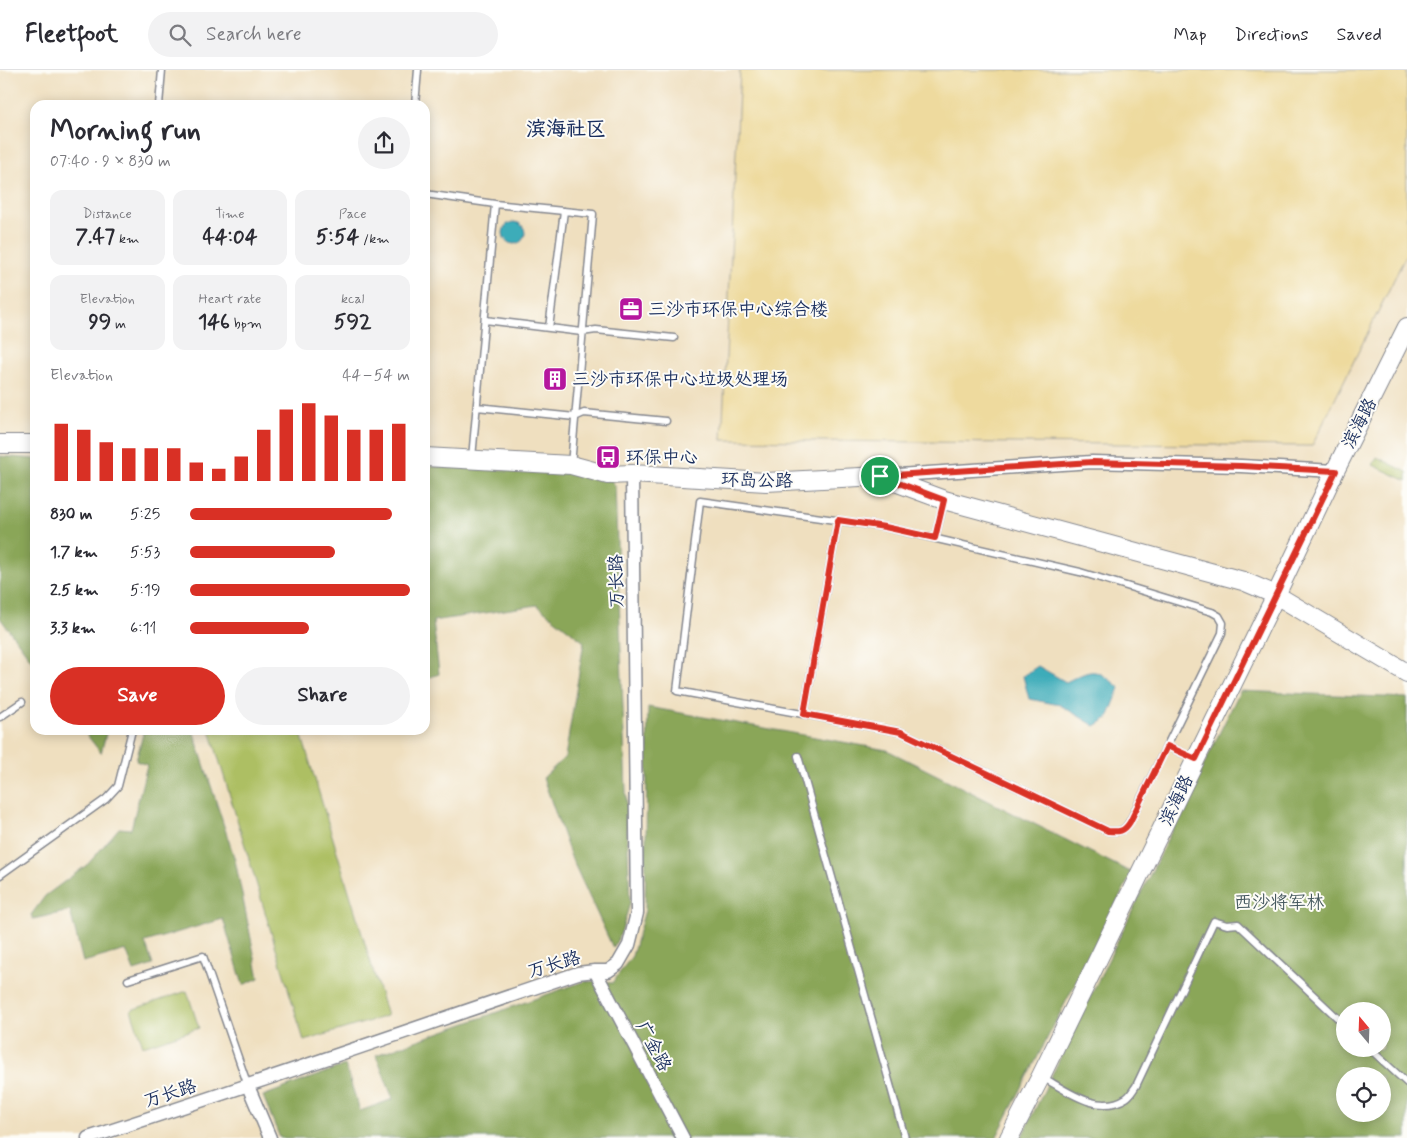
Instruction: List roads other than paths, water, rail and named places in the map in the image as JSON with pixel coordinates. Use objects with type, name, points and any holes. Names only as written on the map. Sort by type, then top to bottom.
[{"type":"street","name":"滨海路","points":[[1009,1138],[1407,327]]},
{"type":"street","points":[[0,444],[30,444]]},
{"type":"street","name":"环岛公路","points":[[430,457],[571,465],[608,475],[632,474],[766,482],[880,476]]},
{"type":"street","points":[[880,476],[1092,462],[1336,471]]},
{"type":"street","name":"万长路","points":[[88,1138],[248,1086],[325,1058],[578,973],[608,971],[618,964],[629,945],[637,913],[632,474]]},
{"type":"street","points":[[880,476],[944,500],[1243,581],[1276,596],[1407,673]]},
{"type":"street","name":"广金路","points":[[594,971],[682,1138]]},
{"type":"street","points":[[248,1086],[270,1138]]},
{"type":"lane","points":[[159,100],[162,70]]},
{"type":"lane","points":[[415,100],[418,70]]},
{"type":"lane","points":[[430,195],[495,204],[593,214],[571,465]]},
{"type":"lane","points":[[472,459],[495,204]]},
{"type":"lane","points":[[549,328],[564,211]]},
{"type":"lane","points":[[485,320],[582,332],[596,330],[674,338]]},
{"type":"lane","points":[[477,407],[575,417],[584,413],[666,421]]},
{"type":"lane","points":[[935,538],[944,500]]},
{"type":"lane","points":[[700,501],[885,527],[935,538],[1080,572],[1212,612],[1219,616],[1223,623],[1222,633],[1126,829],[1117,832],[1108,831],[901,732],[677,691],[700,501]]},
{"type":"lane","points":[[804,714],[838,520]]},
{"type":"lane","points":[[0,717],[22,702]]},
{"type":"lane","points":[[0,875],[106,798],[118,786],[131,735]]},
{"type":"lane","points":[[1167,746],[1196,759]]},
{"type":"lane","points":[[798,756],[905,1138]]},
{"type":"lane","points":[[1041,1076],[1085,1101],[1112,1104],[1127,1098],[1136,1086],[1214,921],[1227,925],[1238,924],[1336,1017]]},
{"type":"lane","points":[[128,980],[203,956],[248,1086]]},
{"type":"lane","points":[[1380,1058],[1407,1083]]},
{"type":"water","points":[[514,222],[522,225],[525,233],[522,241],[514,244],[506,241],[503,233],[506,225]]},
{"type":"water","points":[[1038,666],[1066,682],[1089,672],[1099,673],[1112,681],[1120,688],[1108,718],[1095,726],[1060,705],[1029,699],[1023,676]]},
{"type":"place","name":"三沙市环保中心综合楼","points":[[631,309]]},
{"type":"place","name":"三沙市环保中心垃圾处理场","points":[[555,379]]},
{"type":"place","name":"环保中心","points":[[608,457]]},
{"type":"district","name":"滨海社区","points":[[566,128]]},
{"type":"park label","name":"西沙将军林","points":[[1279,902]]}]
